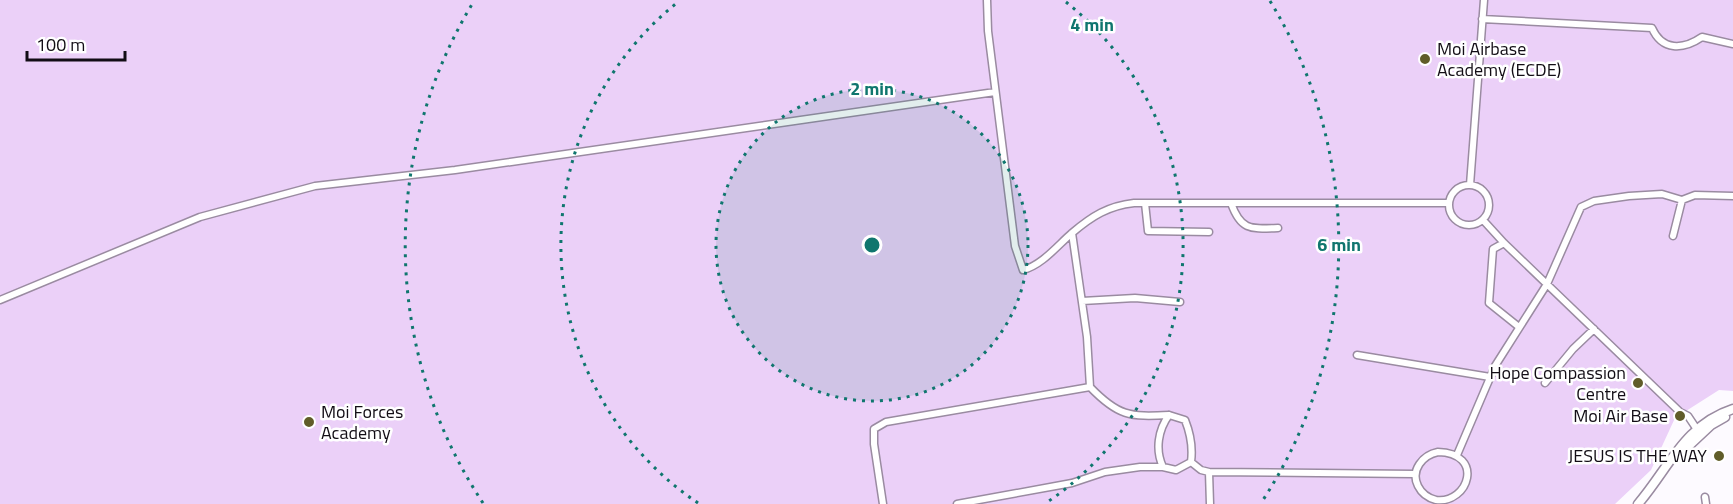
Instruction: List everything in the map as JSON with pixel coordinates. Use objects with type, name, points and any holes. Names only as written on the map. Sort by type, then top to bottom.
[{"type":"main road","points":[[1638,504],[1696,428],[1713,417],[1733,411]]},
{"type":"main road","points":[[1661,474],[1712,425],[1733,411]]},
{"type":"street","points":[[987,0],[988,31],[1015,246],[1023,270],[1042,260],[1072,233],[1113,206],[1145,203],[1448,203]]},
{"type":"street","points":[[1470,185],[1484,0]]},
{"type":"street","points":[[1482,19],[1642,27],[1652,28],[1657,39],[1664,44],[1690,45],[1702,37],[1733,44]]},
{"type":"street","points":[[0,300],[200,217],[315,186],[455,170],[995,92]]},
{"type":"street","points":[[1470,185],[1479,187],[1486,194],[1489,203],[1488,212],[1483,220],[1474,225],[1464,225],[1456,221],[1450,213],[1448,203],[1455,189],[1470,185]]},
{"type":"street","points":[[1457,455],[1490,377],[1547,284],[1581,207],[1594,201],[1629,196],[1662,194],[1682,200],[1695,195],[1733,196]]},
{"type":"street","points":[[1673,236],[1682,200]]},
{"type":"street","points":[[1145,203],[1148,231],[1209,232]]},
{"type":"street","points":[[1231,203],[1237,219],[1252,229],[1278,228]]},
{"type":"street","points":[[1483,220],[1504,243],[1680,412],[1688,416],[1696,428]]},
{"type":"street","points":[[1072,233],[1082,301],[1090,387],[1107,404],[1122,413],[1138,416],[1169,415],[1185,420],[1190,433],[1191,462]]},
{"type":"street","points":[[1504,243],[1493,249],[1489,303],[1519,327]]},
{"type":"street","points":[[1082,301],[1135,298],[1180,302]]},
{"type":"street","points":[[1545,383],[1573,349],[1594,329]]},
{"type":"street","points":[[1357,355],[1490,377]]},
{"type":"street","points":[[883,504],[874,429],[886,422],[1090,387]]},
{"type":"street","points":[[1163,467],[1158,457],[1161,427],[1169,415]]},
{"type":"street","points":[[1438,452],[1457,455],[1467,465],[1464,487],[1458,496],[1445,503],[1425,495],[1418,485],[1415,474],[1420,462],[1428,454],[1438,452]]},
{"type":"street","points":[[1191,462],[1209,472],[1415,474]]},
{"type":"street","points":[[957,504],[1072,483],[1105,472],[1140,467],[1163,467],[1176,470],[1191,462]]},
{"type":"street","points":[[1209,472],[1210,504]]},
{"type":"shaded area","points":[[0,0],[1733,0],[1733,391],[1719,390],[1675,418],[1651,470],[1615,504],[0,504]]},
{"type":"place","name":"Moi Airbase Academy (ECDE)","points":[[1425,59]]},
{"type":"place","name":"Hope Compassion Centre","points":[[1638,383]]},
{"type":"place","name":"Moi Air Base","points":[[1680,416]]},
{"type":"place","name":"Moi Forces Academy","points":[[309,422]]},
{"type":"place","name":"JESUS IS THE WAY","points":[[1719,456]]}]
